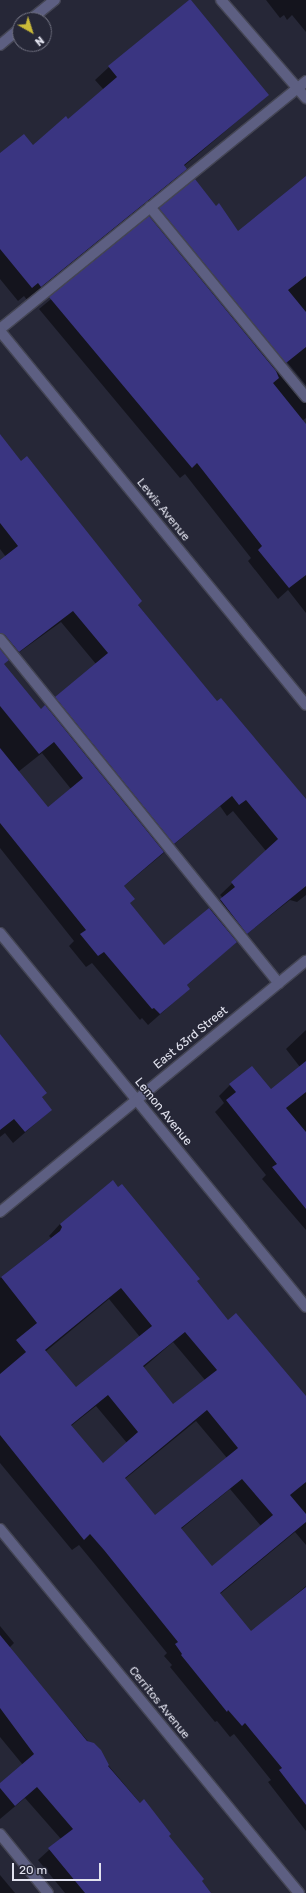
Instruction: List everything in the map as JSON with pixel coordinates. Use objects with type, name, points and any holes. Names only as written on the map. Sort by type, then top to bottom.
[{"type":"street","points":[[40,12],[55,0]]},
{"type":"street","points":[[222,0],[306,98]]},
{"type":"street","points":[[0,45],[12,35]]},
{"type":"street","points":[[0,330],[306,81]]},
{"type":"street","points":[[150,207],[306,397]]},
{"type":"street","name":"Lewis Avenue","points":[[0,330],[306,705]]},
{"type":"street","points":[[0,639],[279,983]]},
{"type":"street","name":"Lemon Avenue","points":[[0,933],[306,1307]]},
{"type":"street","name":"East 63rd Street","points":[[0,1212],[306,961]]},
{"type":"street","name":"Cerritos Avenue","points":[[0,1529],[299,1893]]},
{"type":"street","points":[[0,1834],[48,1893]]},
{"type":"building","points":[[189,0],[191,0],[269,95],[184,165],[187,169],[41,287],[38,283],[32,288],[0,249],[0,153],[24,134],[33,145],[66,116],[68,119],[117,77],[108,66]]},
{"type":"building","points":[[306,176],[306,276],[288,290],[306,312],[306,347],[286,363],[159,208],[195,179],[216,206],[219,203],[238,231]]},
{"type":"building","points":[[149,216],[276,371],[279,378],[273,383],[306,424],[306,575],[289,588],[258,550],[262,546],[197,463],[192,468],[49,297]]},
{"type":"building","points":[[0,434],[21,461],[27,456],[142,601],[138,605],[217,701],[221,698],[306,799],[306,886],[247,934],[220,899],[235,887],[231,882],[278,839],[246,800],[239,805],[232,796],[174,844],[55,697],[108,653],[73,611],[19,652],[5,635],[0,633],[0,560],[18,546],[0,523]]},
{"type":"building","points":[[0,649],[9,660],[4,664],[41,709],[45,705],[164,852],[124,886],[135,899],[130,903],[164,945],[209,908],[237,942],[187,985],[190,989],[160,1014],[154,1008],[152,1009],[104,952],[98,956],[80,934],[86,930],[0,823],[0,748],[48,807],[83,778],[54,742],[39,754],[0,706]]},
{"type":"building","points":[[0,1034],[47,1093],[42,1097],[52,1110],[25,1132],[14,1119],[0,1130]]},
{"type":"building","points":[[306,1061],[306,1092],[286,1108],[306,1132],[306,1209],[272,1167],[277,1164],[226,1100],[236,1092],[229,1084],[252,1066],[271,1089]]},
{"type":"building","points":[[113,1180],[118,1187],[122,1184],[200,1279],[197,1281],[228,1320],[236,1313],[306,1396],[306,1482],[290,1495],[306,1514],[306,1522],[220,1593],[251,1631],[306,1587],[306,1805],[279,1770],[282,1768],[245,1723],[242,1726],[228,1710],[227,1712],[181,1655],[182,1654],[175,1644],[178,1642],[104,1550],[90,1534],[84,1540],[0,1435],[0,1374],[26,1352],[16,1340],[37,1323],[1,1277],[60,1231],[62,1227],[60,1224]],"holes":[[[121,1288],[152,1326],[76,1387],[45,1350]],[[185,1332],[217,1370],[173,1404],[143,1366]],[[108,1395],[138,1432],[103,1463],[71,1425]],[[207,1410],[238,1448],[155,1515],[125,1478]],[[242,1479],[273,1515],[212,1566],[181,1528]]]},
{"type":"building","points":[[0,1635],[87,1741],[94,1743],[101,1750],[109,1765],[108,1766],[140,1803],[144,1799],[171,1834],[169,1836],[204,1879],[202,1881],[211,1893],[85,1893],[48,1848],[73,1829],[37,1787],[15,1806],[0,1788],[0,1783],[34,1754],[0,1708]]}]
